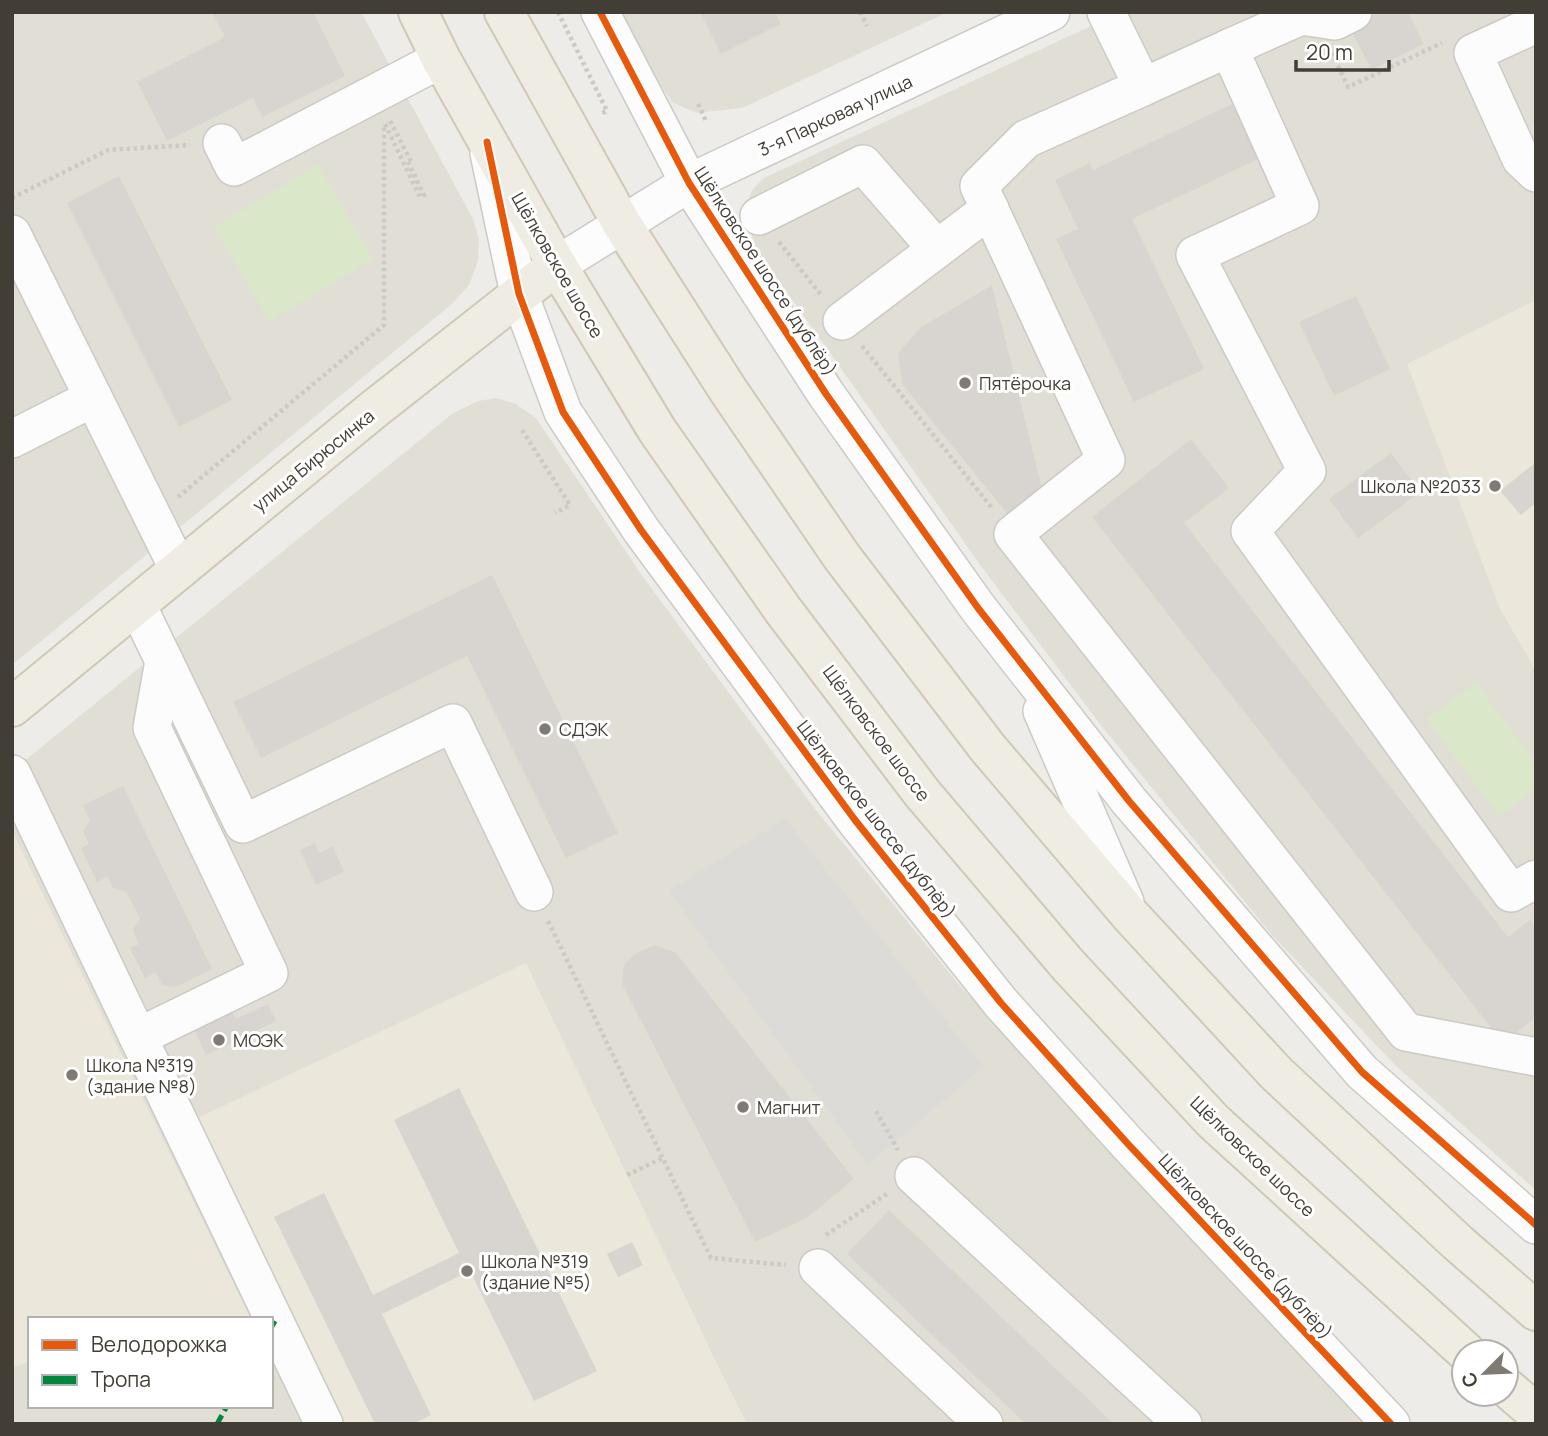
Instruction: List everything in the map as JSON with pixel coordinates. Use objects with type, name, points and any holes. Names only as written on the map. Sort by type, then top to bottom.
[{"type":"main road","name":"Щёлковское шоссе","points":[[418,12],[441,59],[556,265],[657,430],[783,610],[922,793],[1068,965],[1213,1121],[1450,1338]]},
{"type":"main road","points":[[504,12],[622,224],[728,390],[842,557],[987,747],[1130,915],[1276,1073],[1457,1242],[1536,1311]]},
{"type":"main road","name":"улица Бирюсинка","points":[[12,708],[556,265]]},
{"type":"main road","points":[[1520,1399],[1536,1413]]},
{"type":"street","name":"Щёлковское шоссе (дублёр)","points":[[600,12],[689,183],[825,394],[978,608],[1129,801],[1362,1072],[1536,1225]]},
{"type":"street","name":"3-я Парковая улица","points":[[622,224],[689,183],[1051,12]]},
{"type":"street","points":[[1106,12],[1143,87]]},
{"type":"street","points":[[1353,12],[1335,21],[1301,16],[1026,139],[979,186],[1106,460],[1013,534],[1406,1032],[1536,1057]]},
{"type":"street","points":[[1536,24],[1473,53],[1521,159],[1536,173]]},
{"type":"street","points":[[1228,48],[1300,206],[1195,255],[1307,471],[1250,531],[1511,893],[1536,879]]},
{"type":"street","points":[[222,143],[234,167],[441,59]]},
{"type":"street","name":"Щёлковское шоссе (дублёр)","points":[[487,142],[519,294],[563,412],[641,530],[855,820],[1001,1003],[1128,1144],[1391,1424]]},
{"type":"street","points":[[759,216],[863,164],[937,249]]},
{"type":"street","points":[[842,321],[990,209]]},
{"type":"street","name":"улица Бирюсинка","points":[[556,265],[622,224]]},
{"type":"street","points":[[12,234],[179,570]]},
{"type":"street","points":[[12,439],[93,398]]},
{"type":"street","points":[[137,605],[243,824]]},
{"type":"street","points":[[138,1037],[269,972],[152,728],[164,661]]},
{"type":"street","points":[[1023,665],[1130,915]]},
{"type":"street","points":[[206,842],[453,723],[534,892]]},
{"type":"street","points":[[12,774],[273,1317]]},
{"type":"street","points":[[914,1176],[1183,1424]]},
{"type":"street","points":[[812,1254],[984,1424]]},
{"type":"street","points":[[273,1318],[324,1424]]},
{"type":"path","points":[[558,12],[607,111],[599,114],[594,104]]},
{"type":"path","points":[[860,12],[867,26]]},
{"type":"path","points":[[1314,17],[1348,87],[1452,38]]},
{"type":"path","points":[[698,104],[706,121]]},
{"type":"path","points":[[153,518],[384,325],[384,115]]},
{"type":"path","points":[[384,124],[420,197],[424,195],[390,121]]},
{"type":"path","points":[[12,198],[108,150],[222,143]]},
{"type":"path","points":[[759,216],[1013,534]]},
{"type":"path","points":[[522,430],[570,505],[555,513]]},
{"type":"path","points":[[534,892],[711,1258],[781,1265],[812,1254],[914,1176],[876,1111]]},
{"type":"path","points":[[627,1175],[663,1158]]},
{"type":"path","points":[[781,1265],[812,1254]]},
{"type":"shaded area","points":[[12,12],[361,12],[473,219],[479,240],[478,261],[469,285],[452,304],[12,665]]},
{"type":"shaded area","points":[[621,12],[948,12],[742,108],[696,113],[672,102],[651,71]]},
{"type":"shaded area","points":[[1121,12],[1536,12],[1536,1190],[1395,1065],[1271,934],[1100,724],[981,566],[755,247],[748,223],[747,206],[752,190],[764,178]]},
{"type":"shaded area","name":"Школа №2033","points":[[1536,300],[1536,671],[1500,609],[1407,364]]},
{"type":"shaded area","points":[[496,398],[516,404],[536,418],[643,577],[815,809],[961,987],[1369,1424],[12,1424],[12,771],[452,414],[478,401]]},
{"type":"shaded area","points":[[785,819],[983,1067],[868,1165],[669,891]]},
{"type":"shaded area","name":"Школа №319 (здание №8)","points":[[12,831],[250,1317],[28,1317],[28,1364],[12,1368]]},
{"type":"shaded area","name":"Школа №319 (здание №5)","points":[[526,963],[747,1424],[336,1424],[189,1122]]},
{"type":"green space","points":[[318,165],[373,259],[270,321],[214,227]]},
{"type":"green space","points":[[1476,683],[1536,763],[1536,789],[1499,816],[1427,719]]},
{"type":"building","points":[[212,12],[313,12],[345,76],[262,117],[253,98],[167,141],[137,82],[225,37]]},
{"type":"building","points":[[700,12],[775,12],[781,24],[721,54]]},
{"type":"building","points":[[1380,12],[1408,12],[1424,44],[1371,70],[1350,27]]},
{"type":"building","points":[[1232,104],[1258,159],[1132,219],[1204,369],[1134,402],[1056,239],[1078,229],[1055,180],[1090,163],[1093,170]]},
{"type":"building","points":[[119,176],[232,400],[179,427],[67,203]]},
{"type":"building","points":[[992,285],[1043,493],[1011,518],[902,384],[898,353],[920,328]]},
{"type":"building","points":[[1356,296],[1390,369],[1334,396],[1299,322]]},
{"type":"building","points":[[1191,439],[1229,488],[1184,523],[1508,937],[1530,920],[1536,928],[1536,1017],[1503,1043],[1092,517]]},
{"type":"building","points":[[1391,453],[1420,492],[1358,538],[1329,499]]},
{"type":"building","points":[[1536,462],[1536,508],[1533,505],[1521,515],[1500,491]]},
{"type":"building","points":[[492,575],[618,833],[566,858],[467,656],[261,758],[233,702]]},
{"type":"building","points":[[123,786],[212,969],[176,987],[162,985],[156,972],[145,978],[130,948],[139,944],[133,930],[140,918],[126,892],[113,888],[108,876],[97,882],[81,848],[89,844],[83,831],[90,821],[83,805]]},
{"type":"building","points":[[315,843],[319,853],[333,846],[344,872],[316,885],[300,850]]},
{"type":"building","points":[[655,945],[676,953],[854,1179],[808,1217],[755,1242],[622,984],[624,965],[635,954]]},
{"type":"building","name":"МОЭК","points":[[268,1004],[276,1021],[206,1055],[192,1024],[230,1006],[236,1019]]},
{"type":"building","points":[[459,1088],[597,1371],[534,1401],[470,1271],[382,1314],[431,1415],[413,1424],[375,1424],[274,1217],[324,1193],[373,1295],[459,1253],[394,1120]]},
{"type":"building","points":[[889,1210],[1114,1424],[1026,1424],[847,1254]]},
{"type":"building","points":[[632,1242],[643,1265],[618,1277],[607,1254]]},
{"type":"marked path","points":[[273,1324],[275,1321]]},
{"type":"marked path","points":[[217,1424],[226,1408]]},
{"type":"cycle path","points":[[600,12],[689,183],[826,394],[978,608],[1129,801],[1362,1072],[1536,1225]]},
{"type":"cycle path","points":[[487,142],[519,294],[563,412],[641,530],[855,820],[1001,1003],[1128,1144],[1391,1424]]},
{"type":"place","name":"Пятёрочка","points":[[965,383]]},
{"type":"place","name":"Школа №2033","points":[[1495,486]]},
{"type":"place","name":"СДЭК","points":[[545,729]]},
{"type":"place","name":"МОЭК","points":[[219,1040]]},
{"type":"place","name":"Школа №319 (здание №8)","points":[[72,1075]]},
{"type":"place","name":"Магнит","points":[[743,1107]]},
{"type":"place","name":"Школа №319 (здание №5)","points":[[467,1271]]}]
